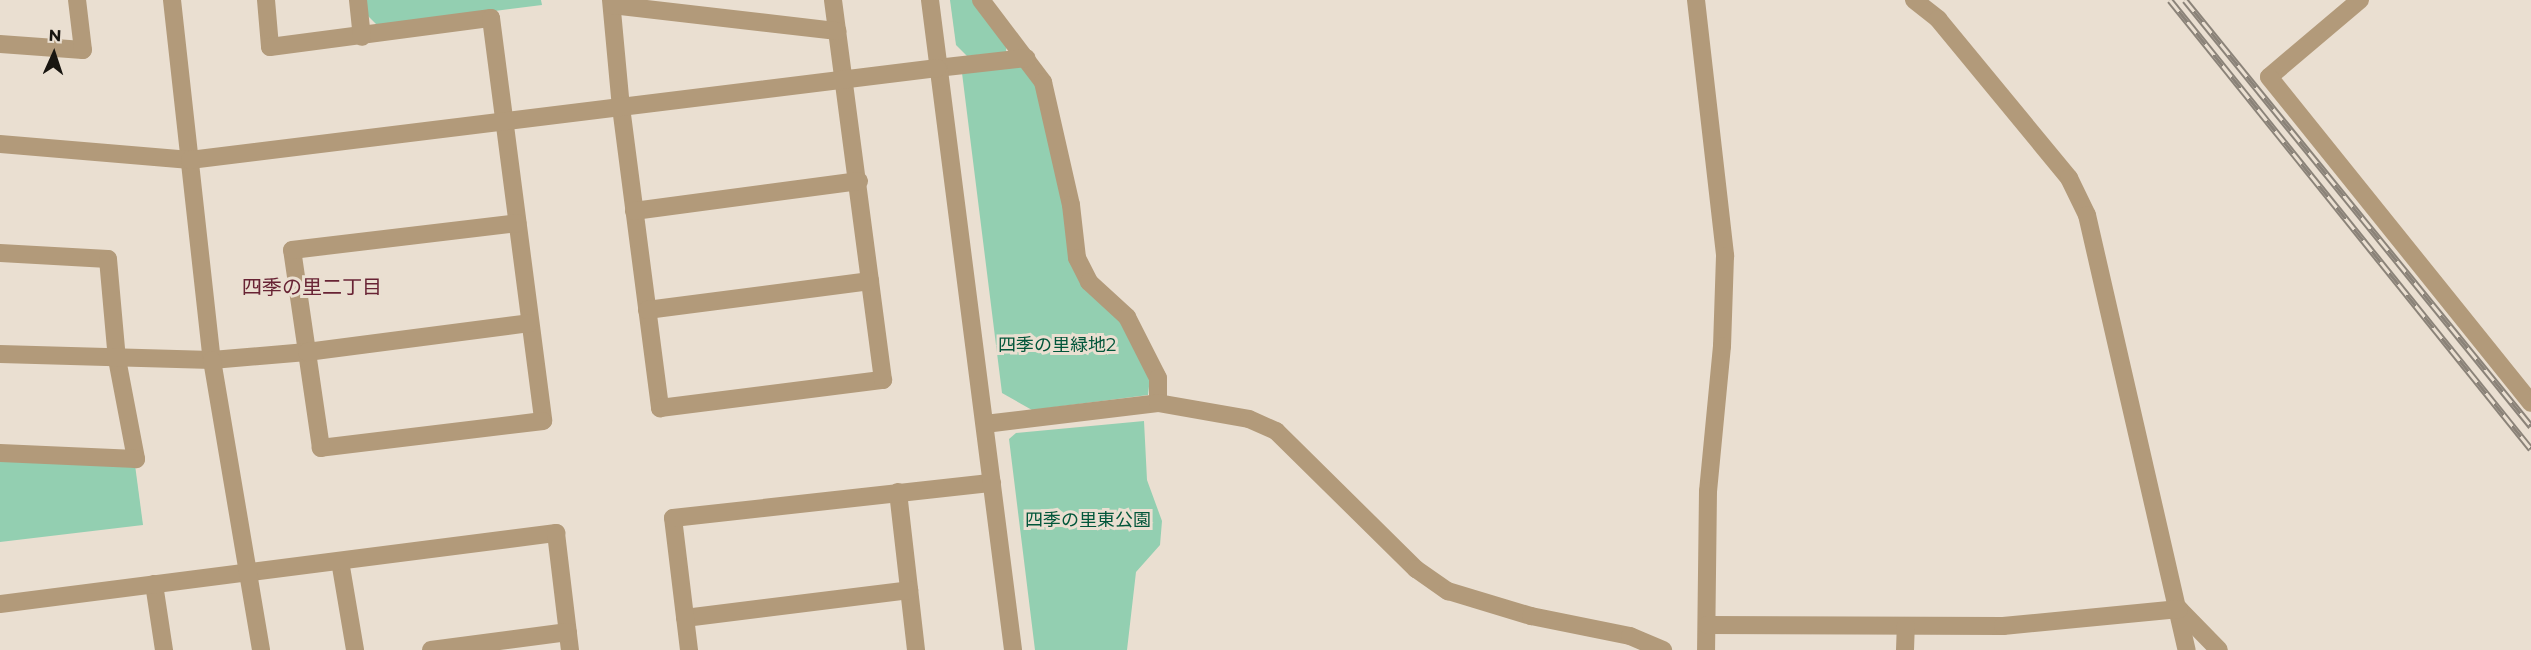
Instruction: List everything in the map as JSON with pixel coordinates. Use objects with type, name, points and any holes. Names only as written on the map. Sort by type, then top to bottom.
[{"type":"street","points":[[0,44],[83,50],[76,0]]},
{"type":"street","points":[[172,0],[212,360],[250,574],[261,650]]},
{"type":"street","points":[[266,0],[270,47],[362,37],[491,18],[543,421],[321,448],[292,250],[517,223]]},
{"type":"street","points":[[358,0],[362,37]]},
{"type":"street","points":[[833,0],[838,31],[859,181],[883,380],[660,408],[621,106],[612,3],[838,31]]},
{"type":"street","points":[[930,0],[937,69],[986,424],[1013,650]]},
{"type":"street","points":[[981,0],[1043,82],[1071,205],[1077,258],[1089,282],[1127,317],[1158,378],[1158,403]]},
{"type":"street","points":[[1696,0],[1725,256],[1722,346],[1708,491],[1706,650],[1701,650]]},
{"type":"street","points":[[1914,0],[1938,20],[2068,178],[2087,215],[2187,650]]},
{"type":"street","points":[[2360,0],[2269,77],[2531,403]]},
{"type":"street","points":[[0,144],[190,160],[1026,58]]},
{"type":"street","points":[[634,211],[859,181]]},
{"type":"street","points":[[0,253],[108,259],[117,359],[136,459],[0,453]]},
{"type":"street","points":[[647,310],[870,281]]},
{"type":"street","points":[[0,354],[212,360],[307,352],[530,323]]},
{"type":"street","points":[[986,424],[1158,403],[1249,419],[1276,431],[1416,568],[1448,591],[1531,616],[1630,636],[1663,650]]},
{"type":"street","points":[[689,650],[673,518],[992,483]]},
{"type":"street","points":[[898,492],[916,650]]},
{"type":"street","points":[[0,604],[250,574],[556,533],[569,641],[431,650]]},
{"type":"street","points":[[340,561],[355,650]]},
{"type":"street","points":[[154,584],[164,650]]},
{"type":"street","points":[[685,618],[909,590]]},
{"type":"street","points":[[1707,625],[2003,626],[2179,609]]},
{"type":"street","points":[[2179,609],[2220,650]]},
{"type":"street","points":[[1905,650],[1906,626]]},
{"type":"green space","points":[[366,0],[541,0],[542,5],[378,26],[367,15]]},
{"type":"green space","points":[[950,0],[973,0],[1007,39],[1006,52],[967,56],[956,45]]},
{"type":"green space","name":"四季の里緑地2","points":[[1023,66],[1037,81],[1067,214],[1069,256],[1121,321],[1150,378],[1148,395],[1032,410],[1002,393],[962,73]]},
{"type":"green space","name":"四季の里東公園","points":[[1144,421],[1147,480],[1162,521],[1160,545],[1136,572],[1127,650],[1035,650],[1009,439],[1016,433]]},
{"type":"green space","points":[[0,459],[135,465],[143,525],[0,542]]},
{"type":"railway","points":[[2170,0],[2531,449]]},
{"type":"railway","points":[[2185,0],[2531,426]]},
{"type":"district","name":"四季の里二丁目","points":[[312,287]]}]
